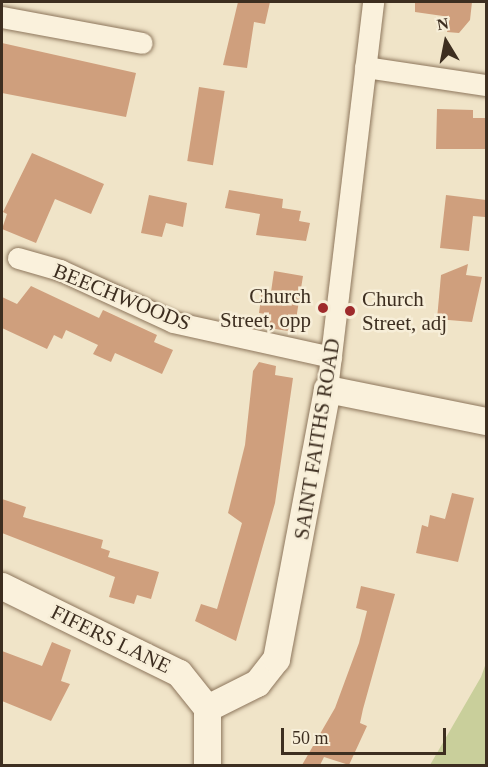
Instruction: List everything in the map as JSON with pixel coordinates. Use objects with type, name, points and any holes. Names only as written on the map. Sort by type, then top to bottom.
[{"type":"street","name":"SAINT FAITHS ROAD","points":[[207,708],[257,683],[276,659],[327,388],[373,2]]},
{"type":"street","points":[[2,17],[142,44]]},
{"type":"street","points":[[365,67],[486,85]]},
{"type":"street","name":"BEECHWOODS","points":[[18,258],[60,270],[172,322],[331,357]]},
{"type":"street","points":[[327,388],[486,421]]},
{"type":"street","name":"FIFERS LANE","points":[[2,586],[179,673],[207,708]]},
{"type":"street","points":[[207,708],[207,765]]},
{"type":"green space","points":[[486,663],[486,765],[430,765],[481,677]]},
{"type":"building","points":[[238,2],[270,2],[265,24],[254,22],[247,68],[223,65]]},
{"type":"building","points":[[415,2],[472,2],[470,20],[459,33],[447,32],[450,17],[415,12]]},
{"type":"building","points":[[2,43],[136,73],[126,117],[2,93]]},
{"type":"building","points":[[199,87],[225,91],[213,165],[187,161]]},
{"type":"building","points":[[437,109],[473,110],[473,118],[486,118],[486,149],[436,149]]},
{"type":"building","points":[[32,153],[104,184],[91,214],[55,199],[36,243],[2,229],[7,214],[3,212]]},
{"type":"building","points":[[229,190],[283,199],[282,208],[301,211],[299,221],[310,223],[306,241],[256,235],[260,214],[225,208]]},
{"type":"building","points":[[149,195],[187,203],[183,227],[166,223],[162,237],[141,233]]},
{"type":"building","points":[[446,195],[486,200],[485,217],[473,216],[469,251],[440,248]]},
{"type":"building","points":[[468,264],[466,275],[482,277],[472,322],[437,319],[441,275]]},
{"type":"building","points":[[274,271],[303,276],[294,332],[269,328],[271,315],[259,313],[262,290],[271,292]]},
{"type":"building","points":[[31,286],[99,318],[103,310],[157,335],[154,342],[173,350],[162,374],[115,353],[111,362],[93,354],[98,345],[66,330],[62,339],[54,335],[47,349],[2,328],[2,297],[17,304]]},
{"type":"building","points":[[259,362],[276,366],[275,375],[293,378],[275,503],[236,641],[195,621],[201,604],[217,609],[242,523],[228,513],[245,445],[253,371]]},
{"type":"building","points":[[452,493],[474,498],[458,562],[416,553],[422,525],[428,527],[430,515],[445,519]]},
{"type":"building","points":[[2,499],[26,507],[23,517],[103,540],[101,548],[110,551],[108,557],[159,572],[151,599],[137,595],[134,604],[109,597],[115,577],[2,533]]},
{"type":"building","points":[[361,586],[395,594],[360,723],[367,726],[349,765],[324,757],[320,765],[302,765],[335,708],[359,643],[367,611],[356,608]]},
{"type":"building","points":[[52,642],[71,650],[61,681],[70,684],[51,721],[2,701],[2,651],[42,666]]},
{"type":"place","name":"Church Street, opp","points":[[323,308]]},
{"type":"place","name":"Church Street, adj","points":[[350,311]]}]
